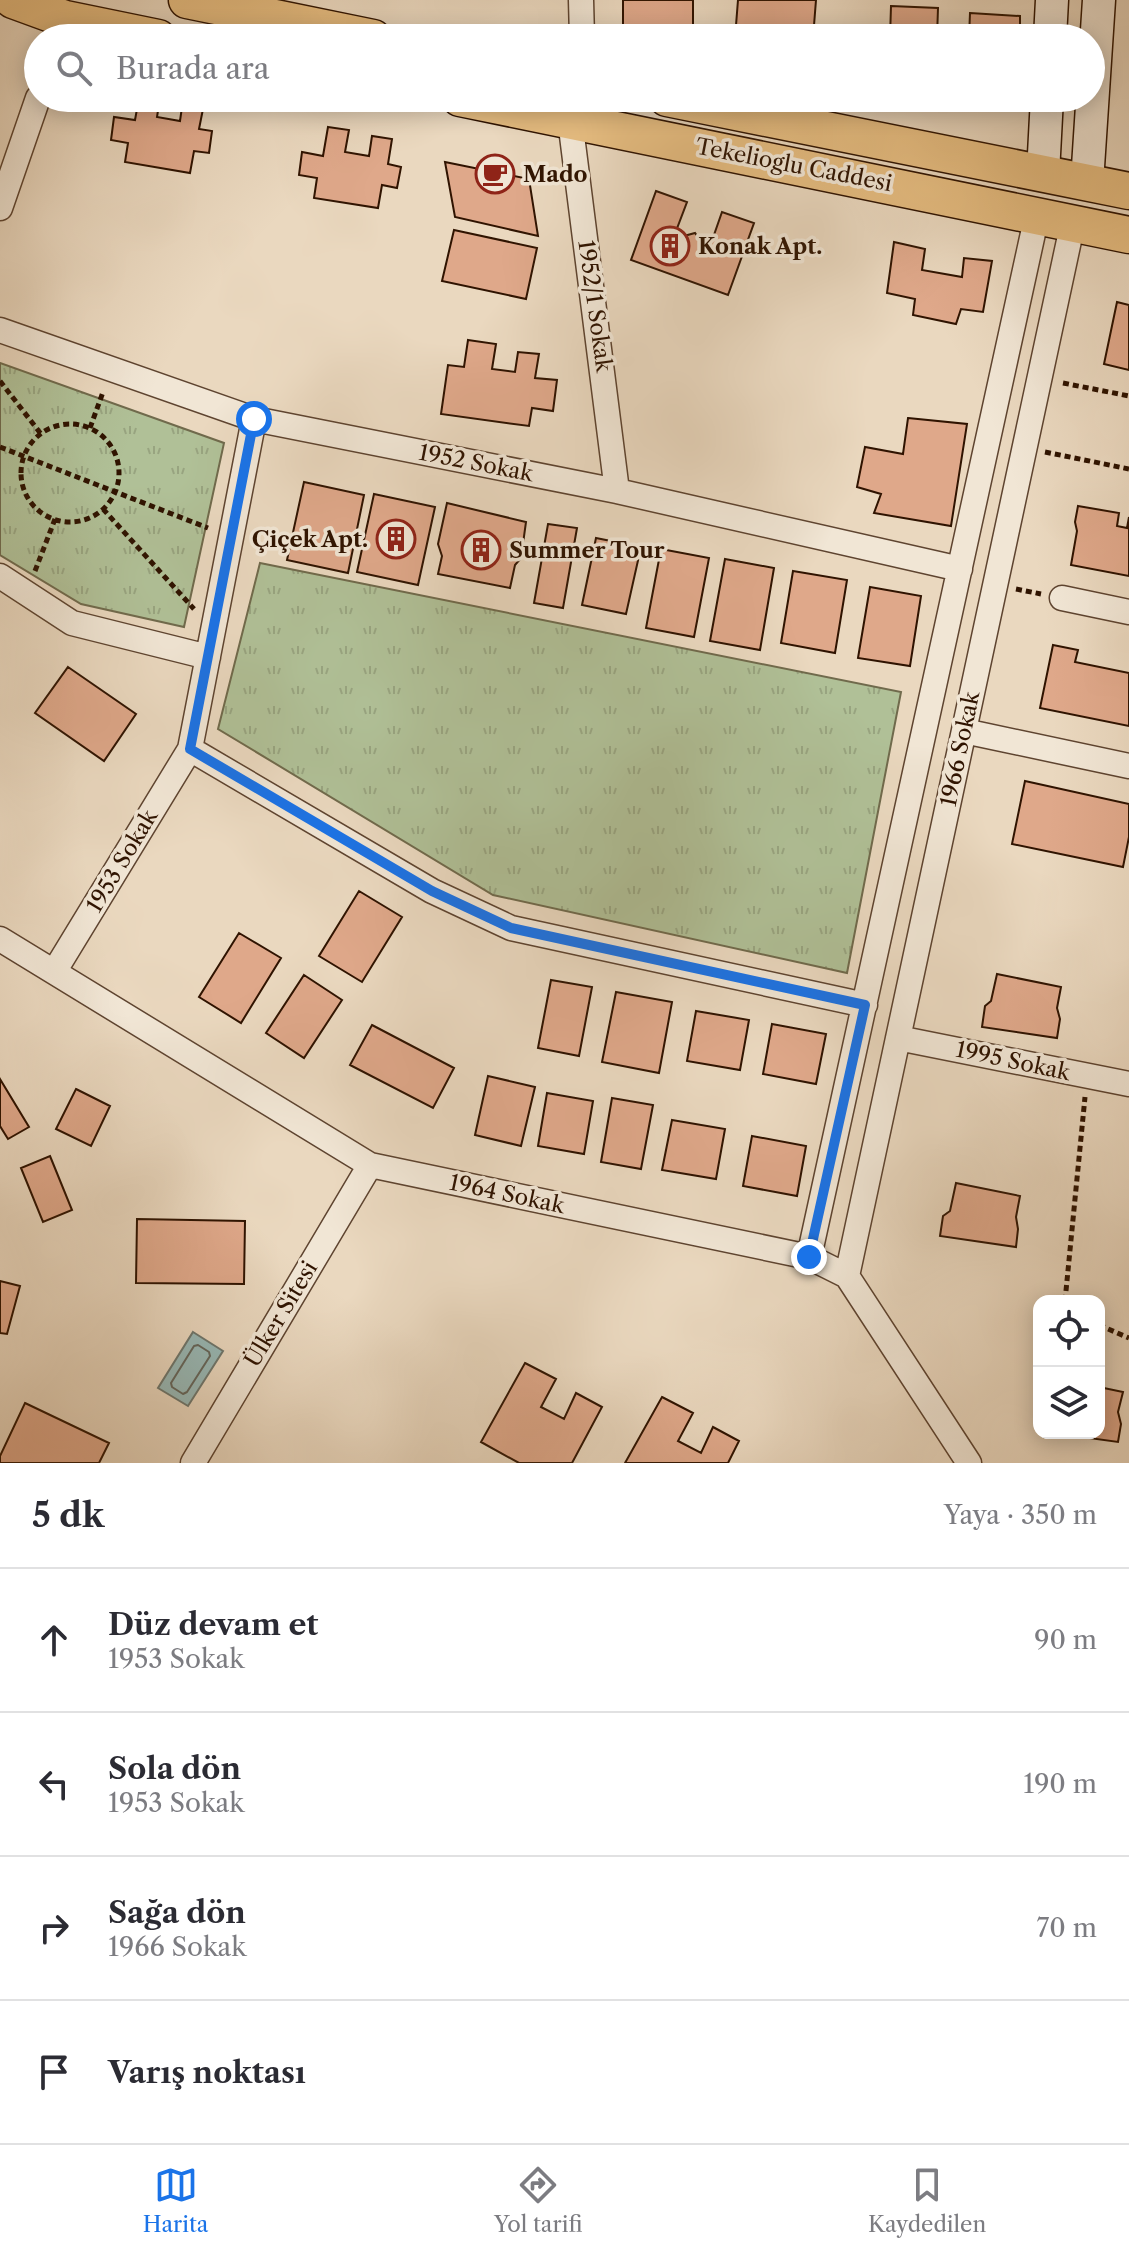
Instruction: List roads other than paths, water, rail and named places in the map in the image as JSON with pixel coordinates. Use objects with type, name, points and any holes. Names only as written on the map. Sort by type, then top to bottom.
[{"type":"main road","points":[[13,0],[54,24]]},
{"type":"main road","points":[[187,0],[304,24]]},
{"type":"main road","name":"Tekelioglu Caddesi","points":[[530,112],[1129,235]]},
{"type":"main road","name":"Tekelioglu Caddesi","points":[[737,112],[1129,191]]},
{"type":"street","points":[[581,0],[582,24]]},
{"type":"street","points":[[1051,24],[1052,0]]},
{"type":"street","points":[[1097,24],[1099,0]]},
{"type":"street","points":[[0,208],[33,112]]},
{"type":"street","points":[[1043,173],[1046,112]]},
{"type":"street","points":[[1087,182],[1092,112]]},
{"type":"street","name":"1952/1 Sokak","points":[[570,120],[617,491]]},
{"type":"street","name":"1966 Sokak","points":[[809,1257],[1037,215]]},
{"type":"street","name":"1966 Sokak","points":[[847,1276],[1073,222]]},
{"type":"street","name":"1952 Sokak","points":[[0,330],[254,419],[617,491],[960,569]]},
{"type":"street","name":"1953 Sokak","points":[[54,972],[190,749],[254,419]]},
{"type":"street","points":[[0,576],[72,623],[208,657]]},
{"type":"street","points":[[1062,598],[1129,612]]},
{"type":"street","points":[[964,731],[1129,766]]},
{"type":"street","points":[[190,749],[432,891],[511,928],[865,1005]]},
{"type":"street","name":"1964 Sokak","points":[[0,939],[370,1165],[809,1257],[847,1276]]},
{"type":"street","name":"1995 Sokak","points":[[898,1038],[1129,1084]]},
{"type":"street","name":"Ülker Sitesi","points":[[193,1463],[370,1165]]},
{"type":"street","points":[[847,1276],[969,1463]]},
{"type":"water","points":[[193,1332],[223,1351],[188,1406],[158,1388]]},
{"type":"place","name":"Mado","points":[[495,174]]},
{"type":"place","name":"Konak Apt.","points":[[670,246]]},
{"type":"place","name":"Çiçek Apt.","points":[[396,539]]},
{"type":"place","name":"Summer Tour","points":[[481,550]]}]
